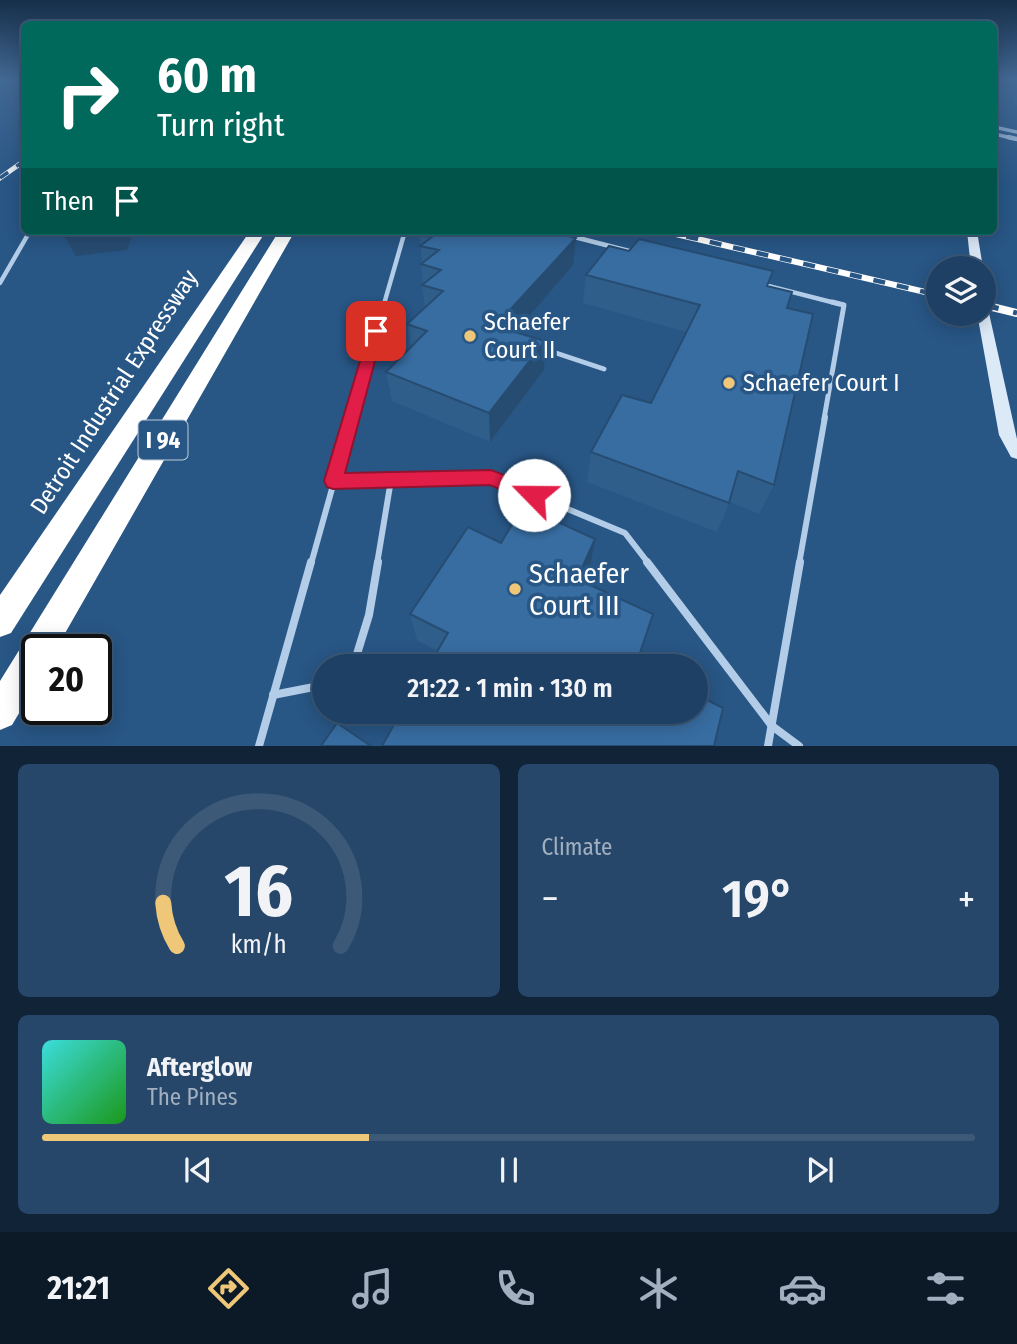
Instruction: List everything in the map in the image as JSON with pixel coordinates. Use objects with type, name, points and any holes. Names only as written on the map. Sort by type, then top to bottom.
[{"type":"highway","name":"Detroit Industrial Expressway","points":[[0,622],[255,235]]},
{"type":"highway","name":"I 94","points":[[47,634],[285,235]]},
{"type":"highway","name":"I 94","points":[[0,713],[21,677]]},
{"type":"main road","points":[[973,235],[975,256]]},
{"type":"main road","points":[[986,326],[1007,435],[1017,453]]},
{"type":"street","points":[[997,128],[1017,132]]},
{"type":"street","points":[[997,135],[1017,139]]},
{"type":"lane","points":[[0,283],[28,235]]},
{"type":"lane","points":[[259,746],[404,235]]},
{"type":"lane","points":[[566,235],[644,255]]},
{"type":"lane","points":[[751,281],[844,305],[768,746]]},
{"type":"lane","points":[[553,352],[604,369]]},
{"type":"lane","points":[[333,481],[491,477],[625,533],[772,726],[799,746]]},
{"type":"lane","points":[[357,654],[369,615],[391,480]]},
{"type":"lane","points":[[273,695],[312,687]]},
{"type":"building","name":"Schaefer Court II","points":[[435,235],[565,235],[576,238],[495,326],[545,341],[489,413],[386,372],[427,331],[407,324],[443,291],[422,285],[441,270],[421,264],[439,250],[420,246]]},
{"type":"building","name":"Schaefer Court I","points":[[639,239],[773,271],[767,286],[792,292],[787,308],[813,314],[774,485],[738,471],[729,503],[591,452],[622,395],[651,403],[700,305],[586,275],[609,246],[629,251]]},
{"type":"building","name":"Schaefer Court III","points":[[523,506],[595,539],[577,579],[653,614],[640,654],[436,654],[448,633],[410,614],[468,527],[501,543]]},
{"type":"building","points":[[708,700],[723,708],[714,746],[382,746],[394,724],[708,724]]},
{"type":"building","points":[[338,724],[371,746],[321,746]]},
{"type":"railway","points":[[0,178],[21,163]]},
{"type":"railway","points":[[680,235],[926,292]]},
{"type":"railway","points":[[996,308],[1017,313]]},
{"type":"place","name":"Schaefer Court II","points":[[470,336]]},
{"type":"place","name":"Schaefer Court I","points":[[729,383]]},
{"type":"place","name":"Schaefer Court III","points":[[515,589]]},
{"type":"route","points":[[376,331],[333,481],[491,477],[534,495]]}]
